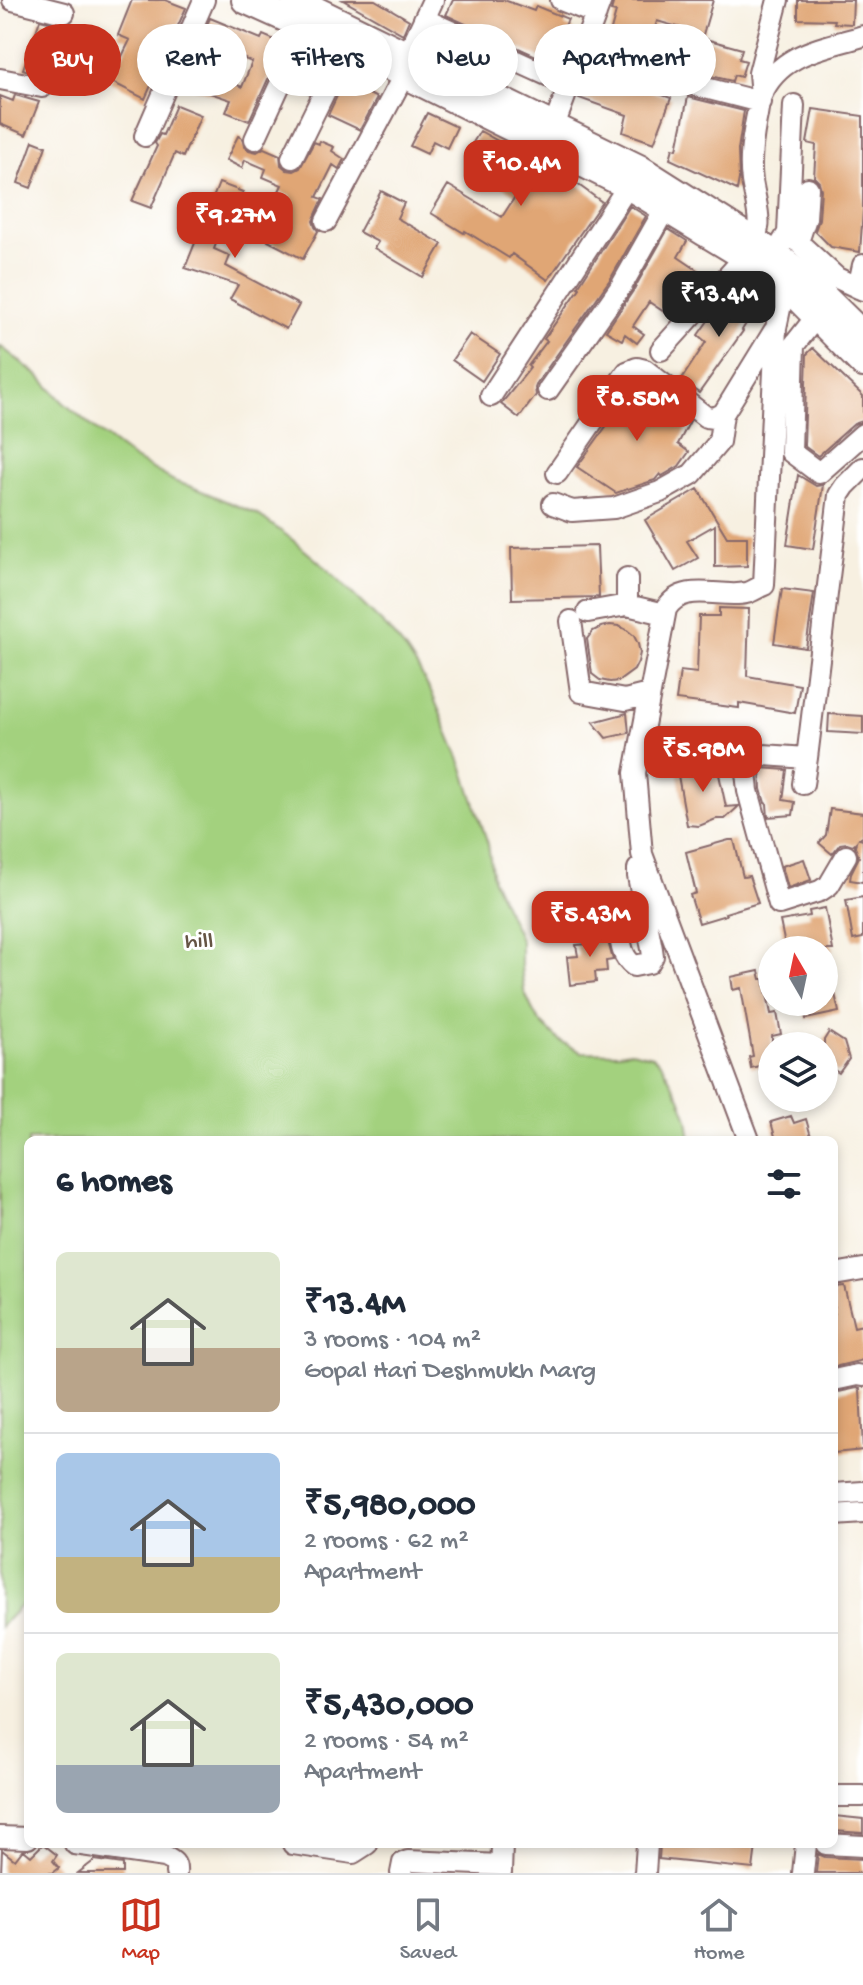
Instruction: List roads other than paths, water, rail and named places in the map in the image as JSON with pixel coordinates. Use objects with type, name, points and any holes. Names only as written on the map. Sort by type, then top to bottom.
[{"type":"main road","points":[[295,0],[354,28],[377,41],[406,66],[665,209],[781,260],[816,317],[863,364]]},
{"type":"main road","points":[[260,3],[299,24]]},
{"type":"main road","points":[[392,61],[554,126],[639,168],[781,260],[863,335]]},
{"type":"street","points":[[13,0],[64,13]]},
{"type":"street","points":[[145,136],[204,0]]},
{"type":"street","points":[[561,0],[599,7]]},
{"type":"street","points":[[778,0],[759,73],[760,99],[752,145],[752,180],[759,211],[759,230],[781,260],[824,279],[837,278]]},
{"type":"street","points":[[326,221],[406,66],[428,9],[534,66]]},
{"type":"street","points":[[760,99],[778,69],[792,59],[863,36]]},
{"type":"street","points":[[0,79],[24,84]]},
{"type":"street","points":[[716,89],[760,99]]},
{"type":"street","points":[[255,139],[275,96]]},
{"type":"street","points":[[292,158],[322,96]]},
{"type":"street","points":[[554,126],[565,96]]},
{"type":"street","points":[[748,1136],[642,854],[635,773],[669,602],[691,592],[745,594],[764,585],[776,328],[794,105]]},
{"type":"street","points":[[491,396],[628,186]]},
{"type":"street","points":[[661,350],[781,260],[806,218],[808,188]]},
{"type":"street","points":[[548,390],[622,285],[665,209]]},
{"type":"street","points":[[781,260],[861,289],[863,265]]},
{"type":"street","points":[[816,317],[794,345],[791,452],[819,473],[863,434]]},
{"type":"street","points":[[553,504],[572,511],[614,508],[660,492],[692,474],[719,442],[723,414],[776,328]]},
{"type":"street","points":[[557,473],[627,372],[637,368],[645,370],[706,417],[723,414]]},
{"type":"street","points":[[803,784],[839,495],[863,468]]},
{"type":"street","points":[[627,578],[627,605]]},
{"type":"street","points":[[649,694],[625,700],[581,692],[579,617],[627,605],[665,614]]},
{"type":"street","points":[[807,758],[748,754],[748,791],[779,904],[820,891],[829,885],[846,856]]},
{"type":"street","points":[[611,926],[615,920],[618,921],[623,952],[629,963],[634,966],[649,963],[653,956],[638,869],[646,863]]},
{"type":"street","points":[[838,1273],[863,1269]]},
{"type":"street","points":[[838,1379],[863,1376]]},
{"type":"street","points":[[838,1494],[863,1492]]},
{"type":"street","points":[[838,1515],[863,1513]]},
{"type":"street","points":[[838,1796],[863,1796]]},
{"type":"street","points":[[0,1837],[24,1838]]},
{"type":"street","points":[[838,1845],[863,1846]]},
{"type":"street","points":[[103,1848],[165,1857],[174,1862],[176,1873]]},
{"type":"street","points":[[320,1848],[353,1853],[361,1848]]},
{"type":"street","points":[[401,1873],[403,1863],[408,1861],[501,1869],[502,1848]]},
{"type":"street","points":[[645,1873],[647,1848]]},
{"type":"street","points":[[803,1873],[806,1848]]},
{"type":"park label","name":"hill","points":[[199,939]]}]
